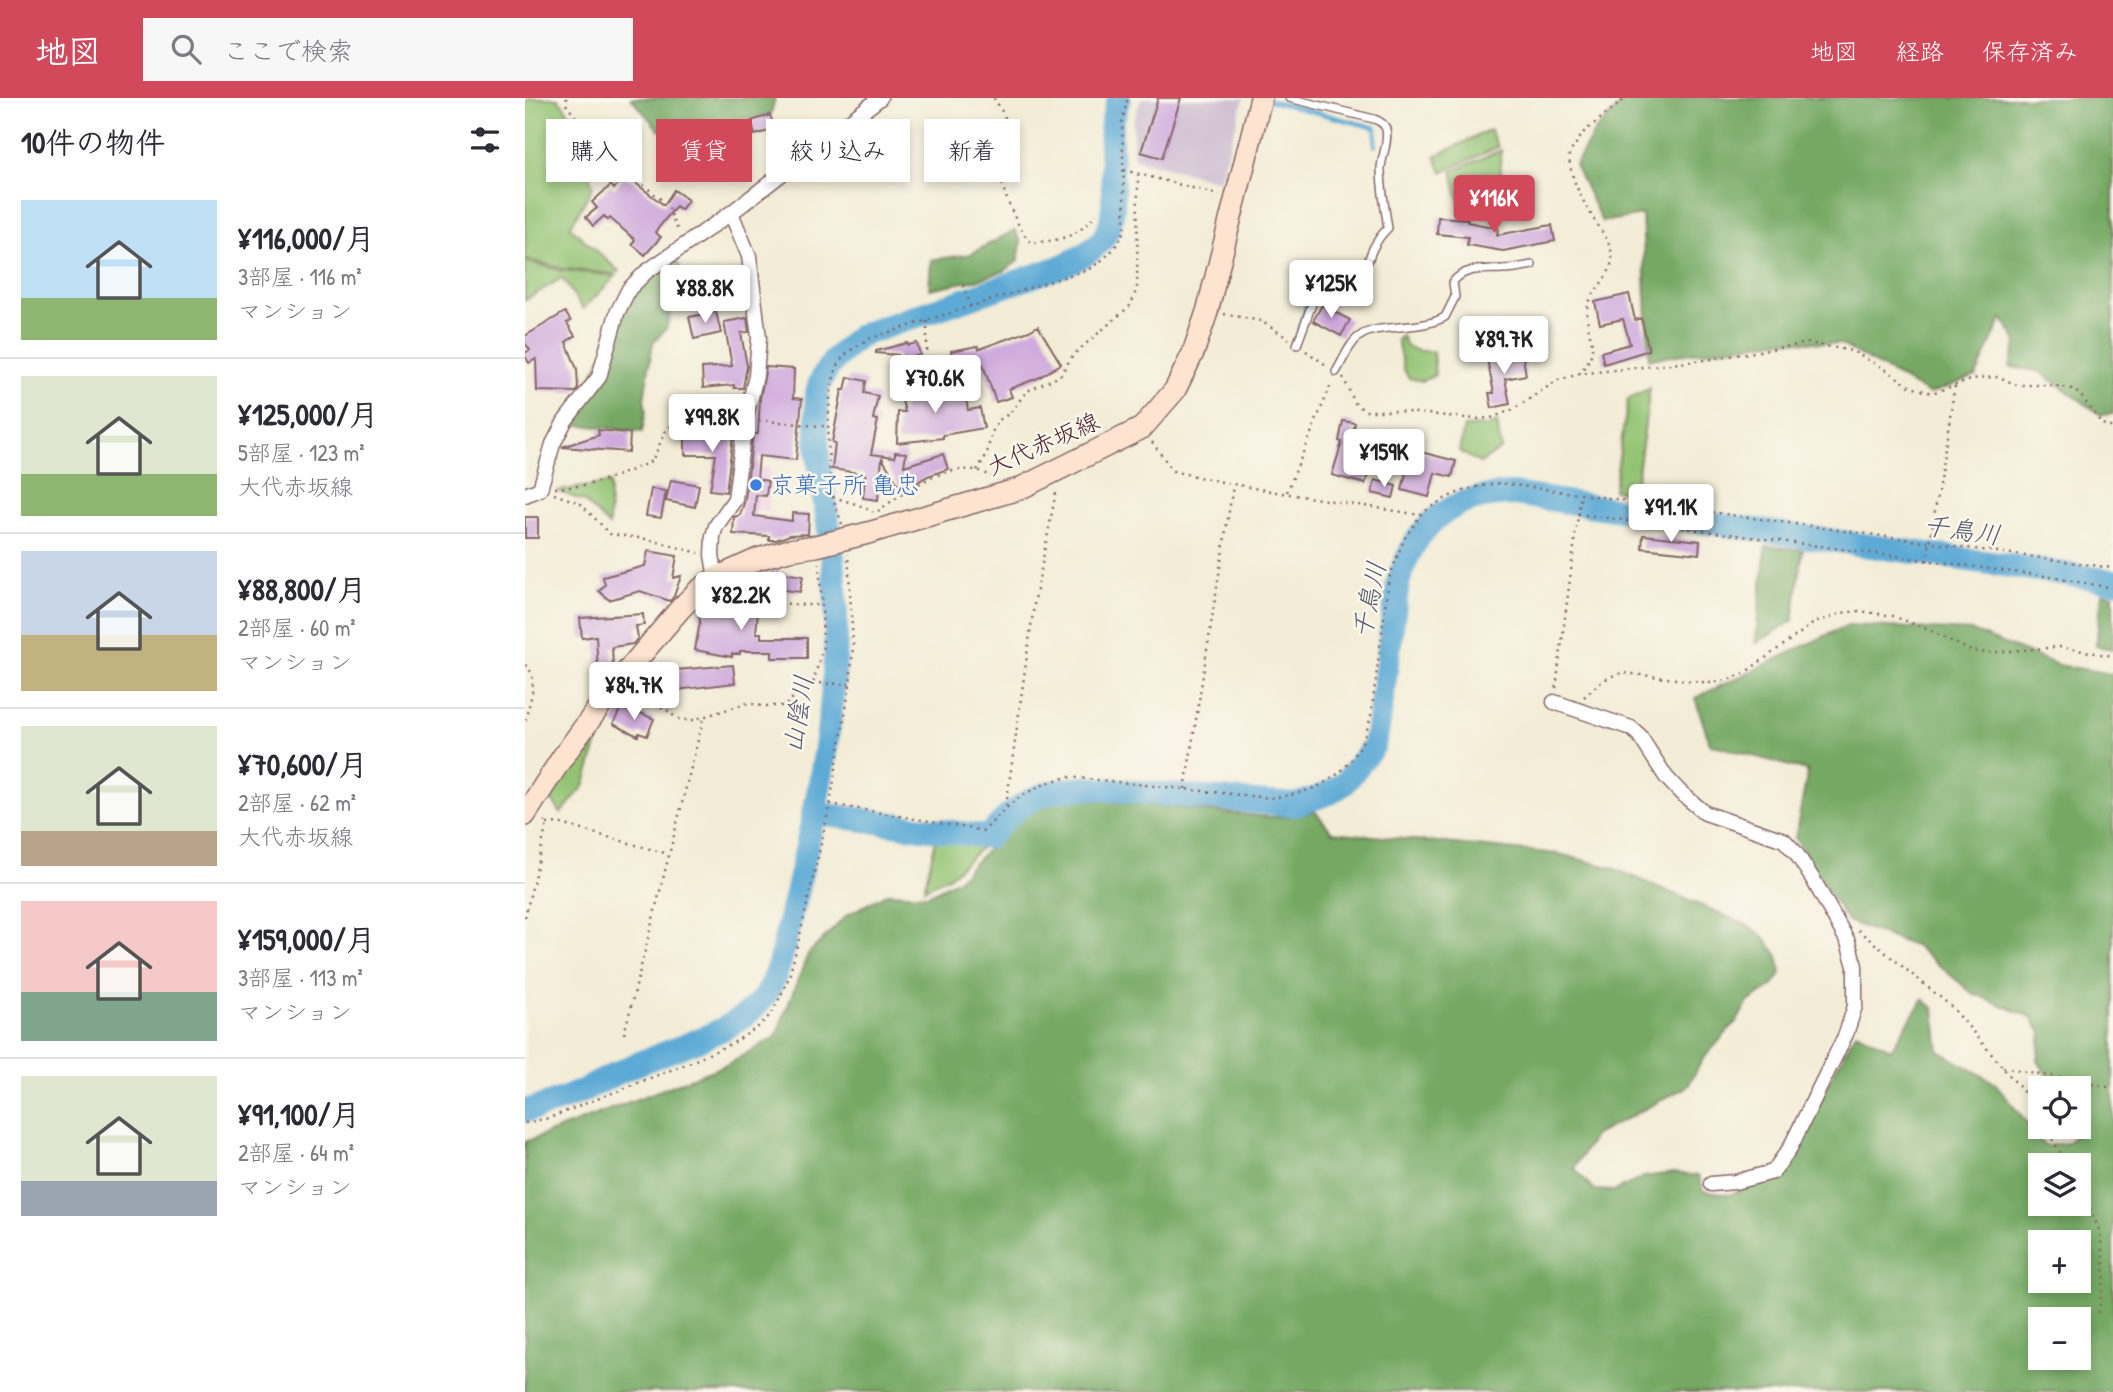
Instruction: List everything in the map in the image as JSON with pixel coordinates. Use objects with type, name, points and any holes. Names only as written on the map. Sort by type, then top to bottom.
[{"type":"main road","name":"大代赤坂線","points":[[529,809],[612,689],[680,609],[716,578],[789,550],[818,546],[1019,489],[1142,428],[1175,390],[1193,354],[1207,312],[1261,98]]},
{"type":"street","points":[[525,495],[540,489],[553,444],[565,421],[599,377],[617,313],[629,289],[646,272],[731,213],[880,98]]},
{"type":"street","points":[[716,578],[712,555],[713,536],[716,526],[735,499],[745,421],[756,376],[759,338],[749,256],[731,213]]},
{"type":"street","points":[[1555,702],[1630,728],[1639,735],[1666,777],[1705,813],[1784,840],[1814,881],[1848,942],[1855,966],[1855,1006],[1846,1034],[1790,1148],[1773,1172],[1735,1182],[1711,1184]]},
{"type":"lane","points":[[1289,98],[1382,122],[1387,141],[1381,163],[1381,178],[1388,228],[1373,247],[1355,296],[1345,299],[1329,283],[1319,285],[1297,345]]},
{"type":"lane","points":[[1336,372],[1360,335],[1428,324],[1445,317],[1455,297],[1453,282],[1462,273],[1532,265]]},
{"type":"path","points":[[566,98],[565,103],[601,150],[668,205],[679,232],[693,240]]},
{"type":"path","points":[[994,98],[1005,118],[1007,128],[998,152],[998,169],[1009,204],[1031,243],[1063,239],[1088,224],[1096,214]]},
{"type":"path","points":[[525,1123],[549,1118],[691,1062],[733,1043],[758,1027],[772,1013],[789,977],[826,822],[850,684],[853,646],[844,539],[834,497],[828,426],[836,371],[843,357],[871,338],[1089,269],[1103,260],[1120,240],[1125,228],[1122,121],[1128,98]]},
{"type":"path","points":[[1579,374],[1590,361],[1592,352],[1588,305],[1607,277],[1612,254],[1573,180],[1569,154],[1584,132],[1626,98]]},
{"type":"path","points":[[1125,170],[1234,199]]},
{"type":"path","points":[[977,470],[987,454],[991,434],[999,420],[1010,413],[1027,391],[1060,376],[1073,355],[1131,305],[1137,288],[1138,175]]},
{"type":"path","points":[[963,285],[971,307]]},
{"type":"path","points":[[1207,312],[1261,321],[1345,378],[1355,403],[1365,411],[1491,418],[1558,380],[1579,374],[1706,360],[1809,343],[1852,351],[1911,387],[1932,393],[1977,377],[1999,377],[2017,385],[2051,385],[2073,389],[2083,397],[2102,424],[2113,428]]},
{"type":"path","points":[[927,321],[927,361],[936,385]]},
{"type":"path","points":[[1287,493],[1336,372]]},
{"type":"path","points":[[1927,561],[1955,385]]},
{"type":"path","points":[[540,489],[597,483],[640,467],[652,461],[667,428],[676,424],[774,421],[802,426],[828,426]]},
{"type":"path","points":[[1142,428],[1173,471],[1233,486],[1420,515]]},
{"type":"path","points":[[834,497],[874,513],[926,480],[956,469],[977,470],[1019,489]]},
{"type":"path","points":[[1006,806],[1034,605],[1060,469]]},
{"type":"path","points":[[830,804],[984,831],[1006,806],[1038,786],[1069,777],[1271,798],[1301,793],[1334,779],[1358,751],[1366,734],[1371,716],[1389,578],[1404,539],[1420,515],[1453,493],[1476,486],[1500,483],[1581,493],[2113,568]]},
{"type":"path","points":[[1185,789],[1233,486]]},
{"type":"path","points":[[540,489],[580,503],[610,534],[646,539],[712,555]]},
{"type":"path","points":[[1555,702],[1581,493]]},
{"type":"path","points":[[1578,514],[2045,576],[2113,588]]},
{"type":"path","points":[[813,683],[823,646],[818,546]]},
{"type":"path","points":[[737,568],[757,593],[772,601],[795,606],[822,606]]},
{"type":"path","points":[[1571,708],[1613,674],[1710,683],[1727,680],[1742,674],[1814,623],[1842,613],[1859,611],[1893,616],[1971,651],[1986,653],[2059,647],[2113,656]]},
{"type":"path","points":[[525,665],[532,670],[534,678],[525,722]]},
{"type":"path","points":[[612,689],[666,709],[675,718],[693,720],[748,703],[785,706],[813,683],[850,684]]},
{"type":"path","points":[[624,1034],[704,716]]},
{"type":"path","points":[[529,809],[547,824],[558,823],[669,854]]},
{"type":"path","points":[[525,917],[547,824]]},
{"type":"path","points":[[1849,923],[1952,1007],[2028,1098]]},
{"type":"path","points":[[2003,1067],[2113,1088]]},
{"type":"path","points":[[2091,1211],[2100,1232],[2105,1274],[2098,1315]]},
{"type":"shaded area","points":[[1142,98],[1244,98],[1219,181],[1133,158],[1133,121]]},
{"type":"shaded area","name":"京菓子所 亀忠","points":[[744,466],[770,468],[769,511],[734,508]]},
{"type":"green space","points":[[530,98],[558,98],[573,119],[546,119],[546,182],[591,182],[593,187],[570,227],[619,271],[614,274],[560,268],[525,259],[525,101]]},
{"type":"green space","points":[[631,98],[775,98],[771,114],[744,119],[656,119],[656,127]]},
{"type":"green space","points":[[1627,98],[2113,98],[2113,414],[2101,415],[2039,371],[2010,367],[2017,341],[2002,318],[1976,376],[1929,394],[1840,344],[1783,340],[1649,359],[1642,215],[1602,222],[1575,165],[1596,130]]},
{"type":"green space","points":[[1490,130],[1498,147],[1442,172],[1435,156]]},
{"type":"green space","points":[[1501,150],[1503,181],[1517,209],[1485,213],[1470,209],[1459,199],[1452,171]]},
{"type":"green space","points":[[1015,230],[1021,243],[1018,261],[1004,271],[980,279],[929,289],[931,260],[971,254]]},
{"type":"green space","points":[[675,257],[681,269],[682,291],[678,303],[672,309],[666,329],[653,342],[642,432],[569,424],[631,297]]},
{"type":"green space","points":[[525,261],[561,272],[616,276],[583,309],[562,278],[525,300]]},
{"type":"green space","points":[[1402,336],[1406,346],[1418,351],[1433,351],[1435,375],[1422,381],[1409,378],[1404,370],[1397,340]]},
{"type":"green space","points":[[1650,388],[1635,493],[1614,490],[1628,399]]},
{"type":"green space","points":[[1497,422],[1501,449],[1480,463],[1459,451],[1464,427],[1486,426]]},
{"type":"green space","points":[[610,483],[609,526],[584,501],[557,491]]},
{"type":"green space","points":[[1766,546],[1803,550],[1793,621],[1755,644]]},
{"type":"green space","points":[[2102,593],[2113,595],[2113,649],[2096,646]]},
{"type":"green space","points":[[1848,625],[1972,631],[2058,665],[2113,674],[2113,1392],[525,1392],[525,1142],[726,1065],[776,1036],[808,954],[847,915],[888,893],[928,895],[957,880],[1019,818],[1061,800],[1079,798],[1269,817],[1294,816],[1315,811],[1332,832],[1559,854],[1613,868],[1749,926],[1763,936],[1778,956],[1781,975],[1771,987],[1748,1002],[1737,1021],[1702,1060],[1688,1086],[1595,1135],[1574,1168],[1594,1190],[1615,1191],[1644,1177],[1673,1173],[1699,1176],[1703,1191],[1729,1195],[1777,1177],[1856,1032],[1891,1049],[1923,999],[1934,1009],[1939,1051],[1995,1083],[2028,1125],[2028,1139],[2039,1139],[2045,1146],[2067,1143],[2071,1139],[2091,1139],[2091,1076],[2047,1076],[2038,1061],[2041,1032],[2031,1017],[1972,993],[1917,947],[1847,921],[1795,838],[1808,771],[1710,744],[1695,698]]},
{"type":"green space","points":[[591,731],[600,736],[584,786],[561,813],[549,796]]},
{"type":"green space","points":[[936,839],[985,844],[950,876],[924,889]]},
{"type":"building","points":[[1158,98],[1181,98],[1162,158],[1141,152]]},
{"type":"building","points":[[770,115],[771,119],[766,119],[766,132],[755,135],[752,121]]},
{"type":"building","points":[[620,182],[634,182],[664,205],[674,190],[688,200],[681,210],[676,206],[655,232],[661,237],[645,255],[632,244],[635,240],[610,218],[608,220],[604,216],[593,226],[586,217],[597,208],[592,202],[611,185],[614,189]]},
{"type":"building","points":[[1438,217],[1468,219],[1467,222],[1498,228],[1497,235],[1552,225],[1555,241],[1503,251],[1467,245],[1468,237],[1437,234]]},
{"type":"building","points":[[1629,294],[1635,320],[1641,318],[1649,350],[1604,364],[1601,352],[1630,344],[1623,319],[1600,324],[1595,302]]},
{"type":"building","points":[[1322,305],[1350,320],[1341,336],[1313,321]]},
{"type":"building","points":[[565,312],[571,321],[567,323],[575,336],[566,342],[577,369],[578,388],[576,392],[537,391],[536,359],[529,363],[525,356],[530,350],[525,343],[525,336]]},
{"type":"building","points":[[716,312],[721,333],[694,339],[689,317]]},
{"type":"building","points":[[747,318],[749,332],[741,333],[747,366],[743,388],[734,388],[734,385],[703,388],[702,368],[732,366],[724,322]]},
{"type":"building","points":[[1038,326],[1061,364],[1038,378],[1009,389],[1012,397],[996,402],[983,365],[955,371],[951,351],[978,346],[979,349]]},
{"type":"building","points":[[917,343],[920,355],[911,357],[912,362],[898,365],[898,355],[876,353],[876,351]]},
{"type":"building","points":[[1522,352],[1526,375],[1505,379],[1510,404],[1492,408],[1489,393],[1494,393],[1487,359]]},
{"type":"building","points":[[766,367],[794,369],[793,398],[802,399],[796,460],[759,456],[757,479],[768,481],[766,496],[756,495],[754,516],[792,521],[792,513],[809,514],[808,534],[790,535],[776,540],[769,540],[769,536],[733,534],[734,517],[740,515],[745,500],[753,434],[758,434],[760,399]]},
{"type":"building","points":[[848,377],[866,381],[864,393],[878,396],[873,419],[878,420],[871,454],[895,457],[895,452],[906,453],[904,466],[943,454],[948,469],[928,476],[902,491],[882,458],[878,500],[863,498],[865,474],[832,469],[835,443],[832,442],[842,390],[845,390]]},
{"type":"building","points":[[928,383],[931,395],[964,389],[968,410],[980,408],[984,428],[943,435],[943,438],[897,443],[898,412],[905,412],[899,389]]},
{"type":"building","points":[[1343,421],[1355,423],[1348,459],[1371,465],[1365,484],[1332,475],[1342,442],[1339,441]]},
{"type":"building","points":[[598,430],[630,433],[629,452],[562,447],[599,435]]},
{"type":"building","points":[[685,431],[715,431],[714,435],[733,436],[726,492],[710,490],[716,455],[685,455]]},
{"type":"building","points":[[1385,438],[1414,445],[1413,450],[1456,461],[1452,477],[1435,473],[1429,497],[1402,490],[1408,464],[1380,458]]},
{"type":"building","points":[[671,480],[699,485],[695,507],[666,501]]},
{"type":"building","points":[[1375,480],[1396,486],[1393,498],[1372,493]]},
{"type":"building","points":[[651,489],[666,491],[661,518],[646,516]]},
{"type":"building","points":[[525,517],[538,517],[538,538],[525,538]]},
{"type":"building","points":[[1643,535],[1700,541],[1699,554],[1642,548]]},
{"type":"building","points":[[648,551],[677,556],[673,578],[681,576],[670,601],[640,591],[609,600],[599,591],[605,585],[603,577],[645,566]]},
{"type":"building","points":[[771,571],[803,576],[800,592],[768,588]]},
{"type":"building","points":[[759,601],[756,633],[761,633],[761,638],[807,638],[807,658],[772,658],[772,651],[740,651],[740,654],[732,654],[732,657],[695,650],[701,610],[698,609],[706,602]]},
{"type":"building","points":[[643,614],[644,625],[636,626],[638,638],[633,644],[612,647],[613,667],[611,670],[598,671],[596,636],[582,638],[580,618]]},
{"type":"building","points":[[733,665],[735,683],[677,690],[676,670]]},
{"type":"building","points":[[621,708],[628,711],[629,708],[654,719],[647,736],[639,733],[638,736],[613,724]]},
{"type":"waterway","name":"山陰川","points":[[525,1111],[573,1095],[630,1067],[734,1023],[759,1003],[772,984],[780,962],[801,873],[819,788],[832,701],[836,614],[834,571],[817,438],[817,396],[823,376],[834,360],[861,335],[1057,268],[1097,246],[1106,234],[1112,212],[1111,130],[1119,98]]},
{"type":"waterway","points":[[1268,100],[1376,128],[1375,146]]},
{"type":"waterway","points":[[1299,330],[1316,274],[1337,277]]},
{"type":"waterway","name":"千鳥川","points":[[813,813],[988,837],[1020,806],[1043,795],[1070,789],[1087,788],[1295,805],[1330,793],[1345,783],[1373,747],[1398,583],[1414,544],[1439,516],[1472,500],[1492,496],[1514,494],[2113,581]]},
{"type":"place","name":"京菓子所 亀忠","points":[[756,485]]}]
